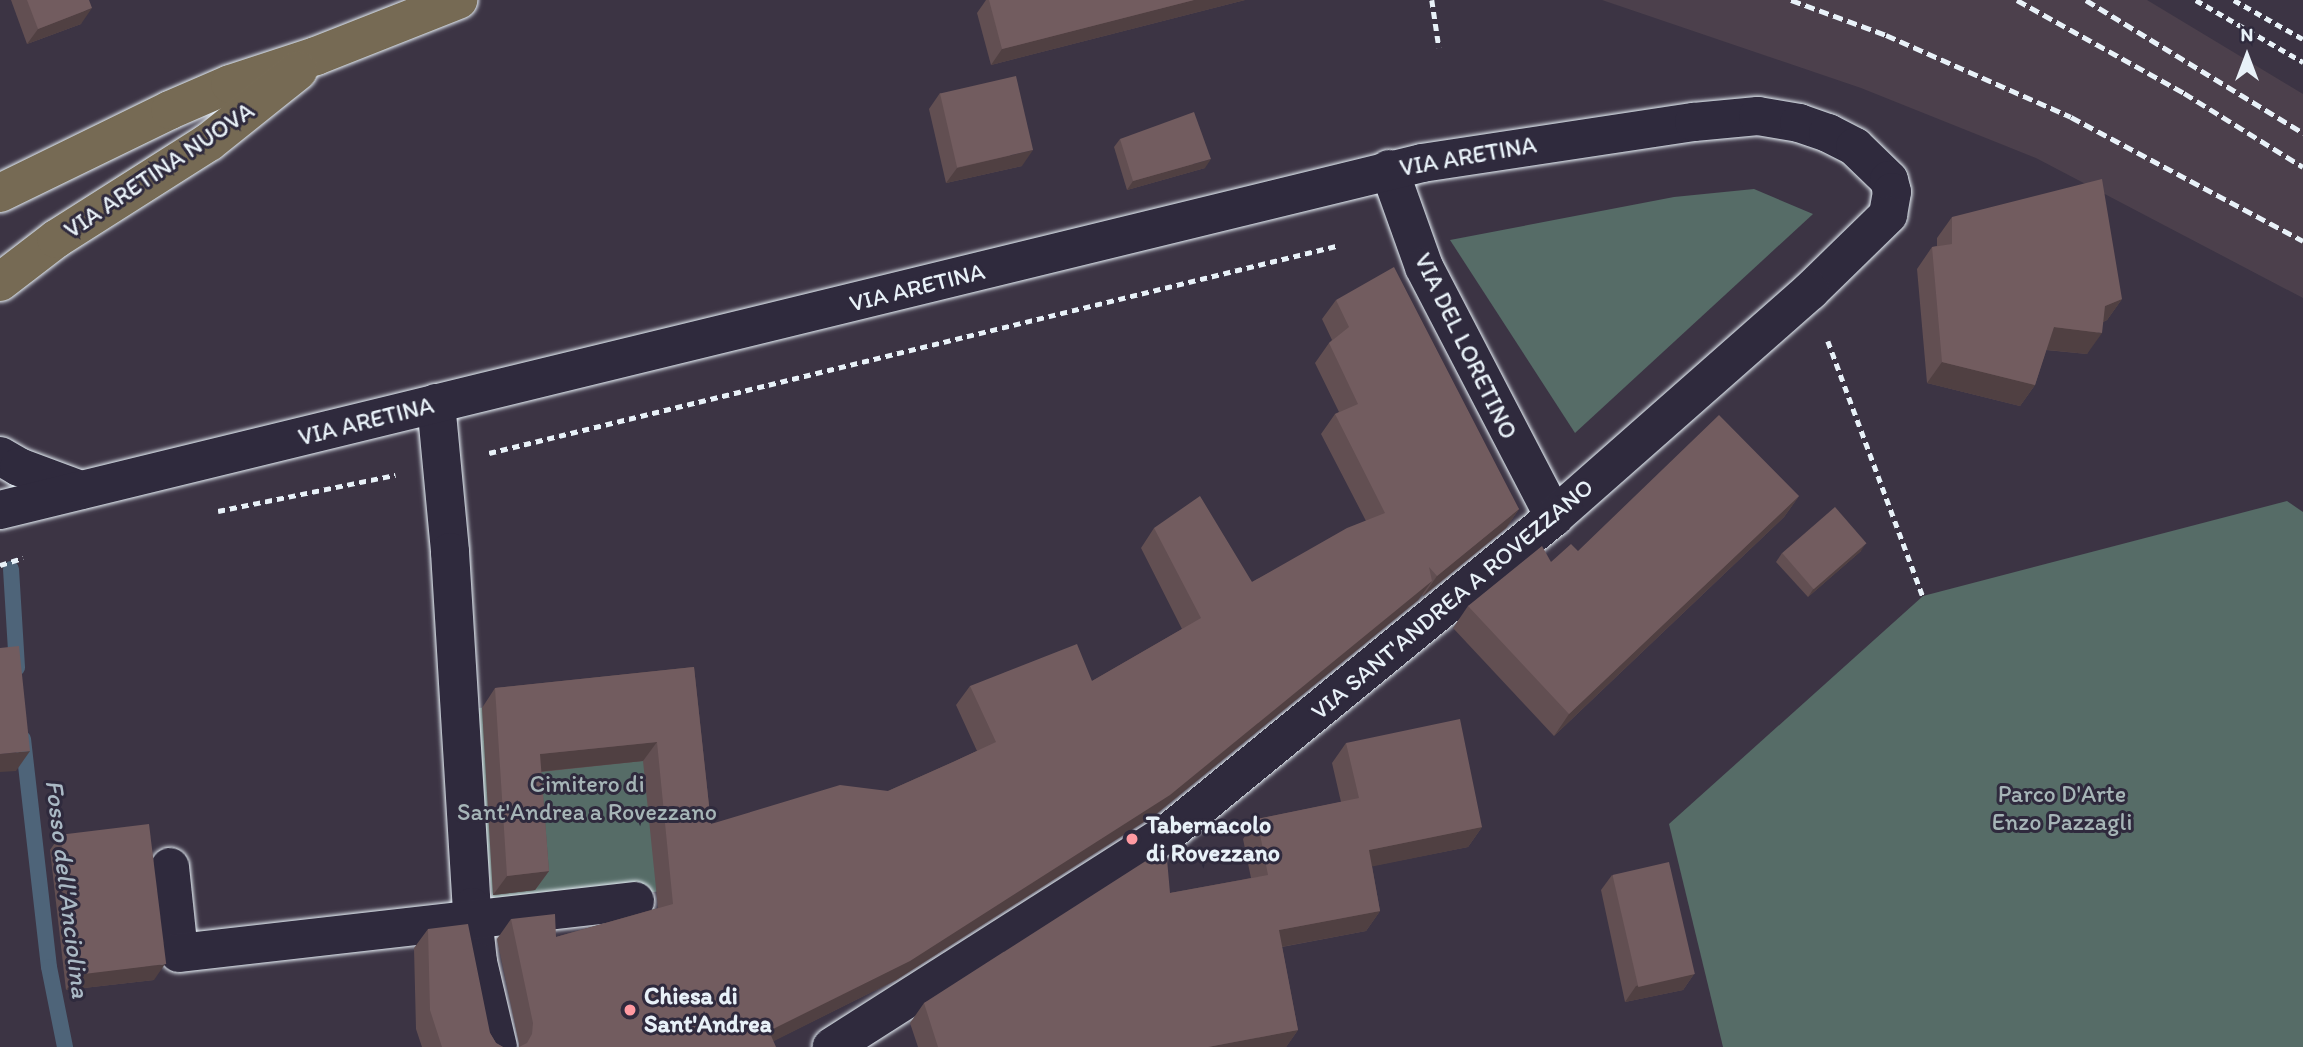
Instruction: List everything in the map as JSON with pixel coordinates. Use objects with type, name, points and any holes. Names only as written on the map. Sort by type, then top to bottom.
[{"type":"main road","name":"VIA ARETINA NUOVA","points":[[0,194],[170,110],[230,84],[316,56],[458,0]]},
{"type":"main road","name":"VIA ARETINA NUOVA","points":[[0,282],[56,239],[209,142],[316,56]]},
{"type":"street","name":"VIA ARETINA","points":[[0,510],[1321,189],[1389,169],[1694,122],[1758,116]]},
{"type":"street","name":"VIA SANT'ANDREA A ROVEZZANO","points":[[832,1047],[1169,832],[1554,517],[1810,291],[1888,215],[1892,192],[1889,180],[1854,147],[1828,133],[1798,122],[1758,116]]},
{"type":"street","name":"VIA DEL LORETINO","points":[[1389,169],[1424,267],[1554,517]]},
{"type":"street","points":[[436,403],[474,921],[478,962],[498,1047]]},
{"type":"street","points":[[0,456],[19,467],[81,490]]},
{"type":"street","points":[[170,867],[179,953],[635,901]]},
{"type":"path","points":[[1432,0],[1439,47]]},
{"type":"path","points":[[2196,0],[2303,62]]},
{"type":"path","points":[[2234,0],[2303,39]]},
{"type":"path","points":[[215,511],[442,465],[1336,246]]},
{"type":"path","points":[[1810,291],[1923,596]]},
{"type":"path","points":[[0,565],[36,554]]},
{"type":"shaded area","points":[[1602,0],[2147,0],[2303,94],[2303,298],[2036,158],[1861,88]]},
{"type":"green space","points":[[1754,189],[1813,214],[1575,433],[1450,240],[1674,197]]},
{"type":"green space","name":"Parco D'Arte Enzo Pazzagli","points":[[2287,501],[2303,512],[2303,1047],[1723,1047],[1669,824],[1923,596]]},
{"type":"green space","name":"Cimitero di Sant'Andrea a Rovezzano","points":[[680,687],[701,887],[493,909],[472,709]]},
{"type":"building","points":[[27,0],[89,0],[92,8],[38,29]]},
{"type":"building","points":[[989,0],[1194,0],[1002,49]]},
{"type":"building","points":[[1016,76],[1033,150],[957,168],[940,94]]},
{"type":"building","points":[[1194,112],[1211,159],[1133,181],[1120,139]]},
{"type":"building","points":[[2102,179],[2122,299],[2105,306],[2102,333],[2054,327],[2035,385],[1942,362],[1932,247],[1952,244],[1952,217]]},
{"type":"building","points":[[1394,267],[1519,509],[1437,576],[1429,567],[1432,581],[1170,795],[910,961],[769,1031],[776,1047],[519,1047],[527,1043],[532,1034],[533,1023],[511,919],[555,914],[556,937],[673,904],[657,742],[540,754],[549,871],[507,876],[495,688],[694,667],[711,824],[840,785],[888,791],[996,742],[970,686],[1077,644],[1092,681],[1201,618],[1154,528],[1200,496],[1252,582],[1347,528],[1385,513],[1335,414],[1358,404],[1329,343],[1349,327],[1336,300]]},
{"type":"building","points":[[1719,415],[1799,496],[1569,714],[1468,606],[1542,546],[1551,562],[1571,544],[1578,551]]},
{"type":"building","points":[[1835,507],[1866,543],[1814,589],[1782,553]]},
{"type":"building","points":[[19,646],[30,751],[0,754],[0,648]]},
{"type":"building","points":[[1460,719],[1482,827],[1369,850],[1380,911],[1279,930],[1298,1030],[1208,1047],[938,1047],[924,1003],[1166,848],[1170,893],[1268,875],[1257,819],[1359,798],[1346,743]]},
{"type":"building","points":[[149,824],[166,964],[78,975],[61,835]]},
{"type":"building","points":[[1669,862],[1695,974],[1638,987],[1612,875]]},
{"type":"building","points":[[468,924],[490,1033],[496,1043],[503,1047],[442,1047],[430,1010],[428,929]]},
{"type":"waterway","name":"Fosso dell'Anciolina","points":[[11,569],[17,668]]},
{"type":"waterway","name":"Fosso dell'Anciolina","points":[[23,739],[49,967],[65,1047]]},
{"type":"railway","points":[[1791,0],[1886,35],[2071,117],[2303,241]]},
{"type":"railway","points":[[2017,0],[2184,93],[2303,167]]},
{"type":"railway","points":[[2086,0],[2303,133]]},
{"type":"place","name":"Tabernacolo di Rovezzano","points":[[1132,839]]},
{"type":"place","name":"Chiesa di Sant'Andrea","points":[[630,1010]]}]
